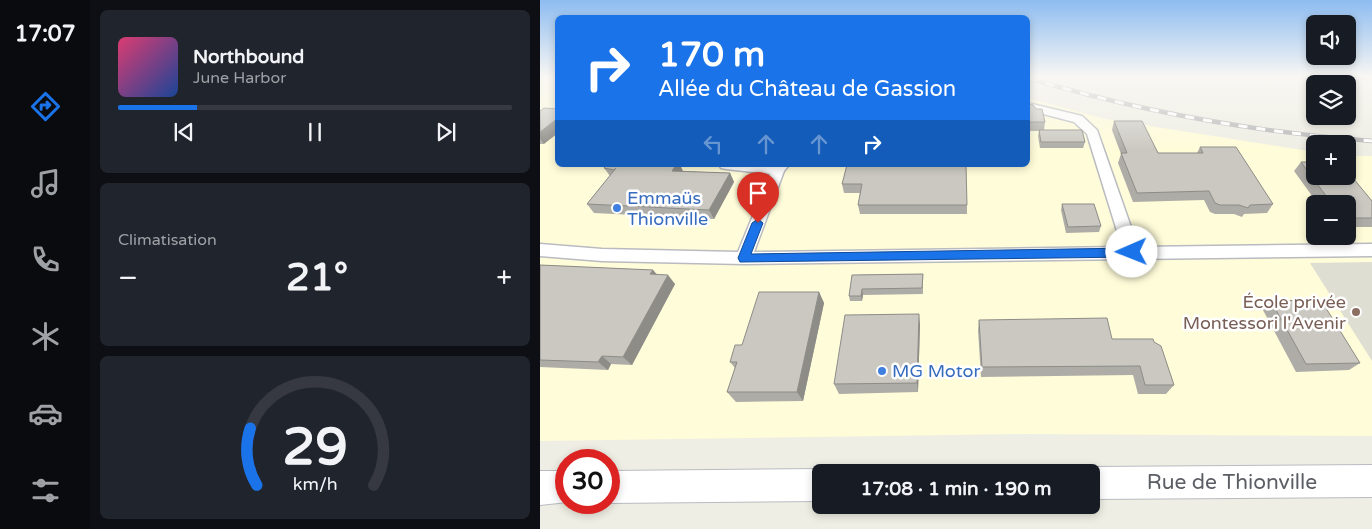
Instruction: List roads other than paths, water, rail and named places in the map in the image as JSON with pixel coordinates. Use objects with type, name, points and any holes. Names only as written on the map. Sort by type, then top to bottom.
[{"type":"main road","name":"Rue de Thionville","points":[[1100,483],[1372,481]]},
{"type":"main road","points":[[620,487],[812,485]]},
{"type":"main road","points":[[540,488],[555,488]]},
{"type":"street","points":[[1030,107],[1078,119],[1093,133],[1132,252]]},
{"type":"street","points":[[744,258],[780,167]]},
{"type":"street","points":[[540,250],[602,255],[744,258],[1372,250]]},
{"type":"railway","points":[[1112,101],[1156,111],[1242,126],[1372,141]]},
{"type":"place","name":"Emmaüs Thionville","points":[[617,208]]},
{"type":"place","name":"École privée Montessori l'Avenir","points":[[1356,312]]},
{"type":"place","name":"MG Motor","points":[[882,371]]}]
